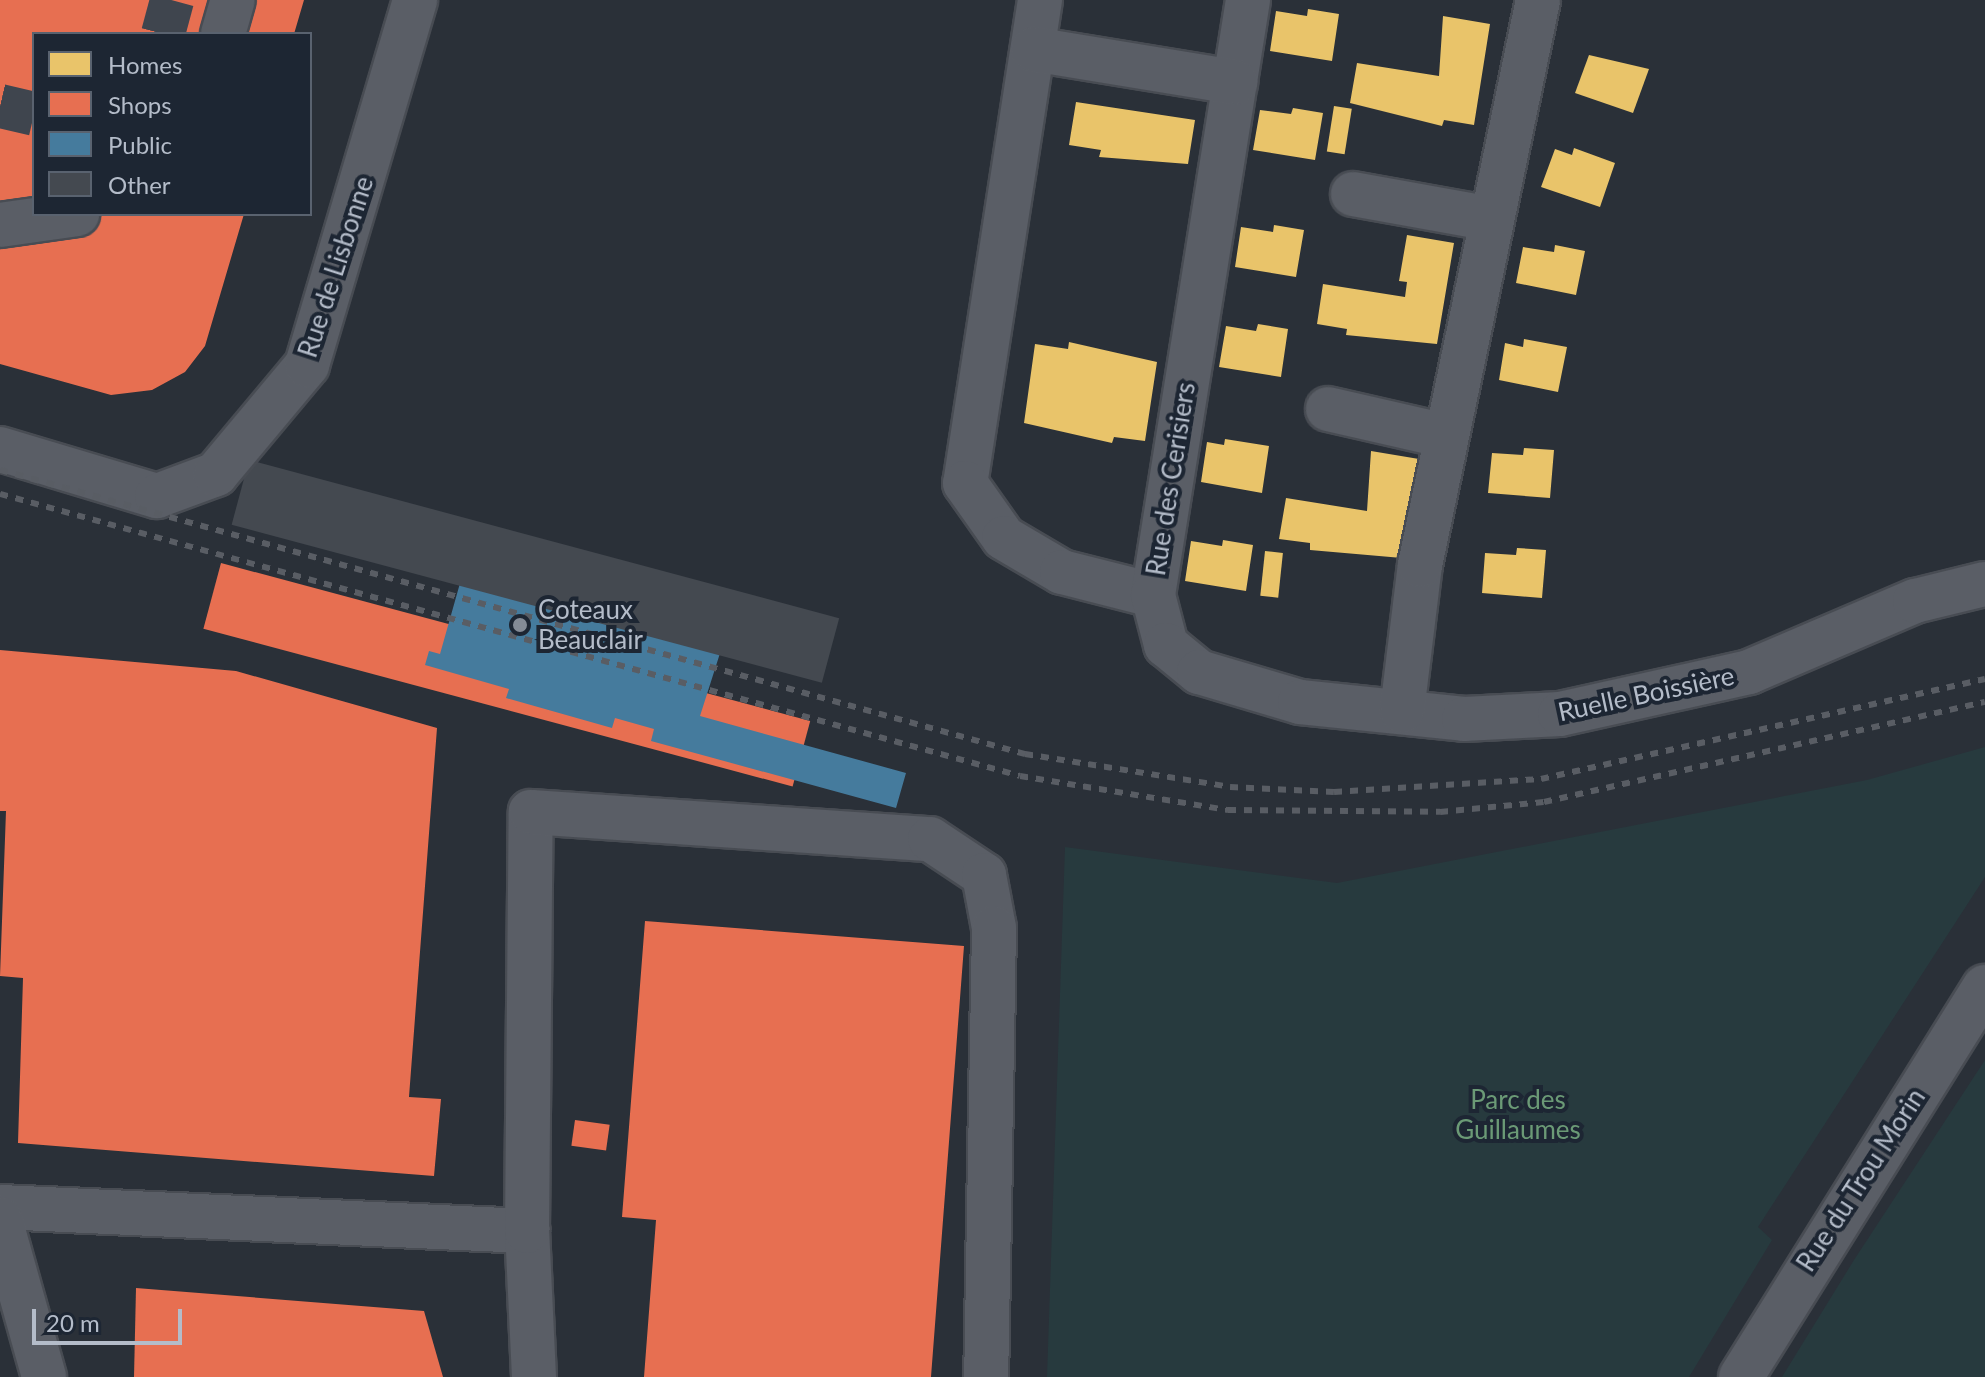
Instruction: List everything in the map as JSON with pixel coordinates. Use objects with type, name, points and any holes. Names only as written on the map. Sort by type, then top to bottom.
[{"type":"street","points":[[224,32],[233,0]]},
{"type":"street","name":"Rue de Lisbonne","points":[[0,449],[157,496],[216,474],[307,365],[415,0]]},
{"type":"street","name":"Rue des Cerisiers","points":[[1040,0],[965,483],[1004,538],[1062,572],[1153,595],[1248,0]]},
{"type":"street","points":[[1402,711],[1417,578],[1538,0]]},
{"type":"street","points":[[1033,49],[1235,82]]},
{"type":"street","points":[[1353,194],[1492,219]]},
{"type":"street","points":[[0,225],[63,216]]},
{"type":"street","points":[[1328,409],[1446,436]]},
{"type":"street","name":"Ruelle Boissière","points":[[1153,595],[1166,645],[1199,672],[1300,702],[1464,719],[1609,707],[1749,672],[1915,601],[1985,584]]},
{"type":"street","points":[[534,1377],[527,1231],[531,812],[930,839],[984,875],[994,928],[986,1377]]},
{"type":"street","name":"Rue du Trou Morin","points":[[1741,1377],[1985,987]]},
{"type":"street","points":[[0,1207],[527,1231]]},
{"type":"street","points":[[0,1219],[44,1377]]},
{"type":"green space","name":"Parc des Guillaumes","points":[[1985,747],[1985,877],[1758,1227],[1772,1240],[1689,1377],[1047,1377],[1065,847],[1337,883],[1867,780]]},
{"type":"green space","points":[[1985,1060],[1985,1377],[1782,1377],[1854,1260]]},
{"type":"building: Homes","points":[[1308,9],[1339,14],[1332,61],[1270,51],[1276,11],[1307,16]]},
{"type":"building: Homes","points":[[1443,16],[1490,24],[1474,125],[1444,120],[1442,126],[1350,103],[1357,63],[1439,76]]},
{"type":"building: Homes","points":[[1589,55],[1649,69],[1633,113],[1575,93]]},
{"type":"building: Homes","points":[[1076,102],[1195,120],[1188,164],[1099,157],[1101,150],[1069,145]]},
{"type":"building: Homes","points":[[1334,106],[1352,109],[1345,154],[1327,151]]},
{"type":"building: Homes","points":[[1293,108],[1323,113],[1315,160],[1253,150],[1260,110],[1291,114]]},
{"type":"building: Homes","points":[[1574,148],[1615,163],[1600,207],[1541,187],[1555,149],[1572,155]]},
{"type":"building: Homes","points":[[1274,225],[1304,230],[1296,277],[1235,267],[1241,227],[1273,232]]},
{"type":"building: Homes","points":[[1407,235],[1454,243],[1437,344],[1346,335],[1347,329],[1317,324],[1323,284],[1405,297],[1407,282],[1399,281]]},
{"type":"building: Homes","points":[[1555,245],[1585,251],[1576,295],[1516,283],[1523,247],[1554,252]]},
{"type":"building: Homes","points":[[1258,324],[1288,329],[1281,377],[1219,367],[1226,326],[1256,331]]},
{"type":"building: Homes","points":[[1524,339],[1567,347],[1558,392],[1499,380],[1505,343],[1523,347]]},
{"type":"building: Homes","points":[[1069,342],[1157,362],[1145,441],[1114,437],[1112,443],[1024,423],[1035,344],[1068,349]]},
{"type":"building: Homes","points":[[1225,439],[1269,446],[1262,493],[1201,482],[1207,442],[1224,445]]},
{"type":"building: Homes","points":[[1524,448],[1554,450],[1550,498],[1488,493],[1492,453],[1523,455]]},
{"type":"building: Homes","points":[[1371,451],[1419,459],[1402,558],[1310,550],[1310,543],[1279,539],[1286,498],[1367,511]]},
{"type":"building: Homes","points":[[1223,540],[1253,545],[1246,591],[1185,581],[1191,541],[1222,546]]},
{"type":"building: Homes","points":[[1517,548],[1546,550],[1542,598],[1482,593],[1485,553],[1516,555]]},
{"type":"building: Homes","points":[[1265,551],[1283,553],[1278,598],[1260,596]]},
{"type":"building: Shops","points":[[0,0],[304,0],[295,32],[32,32],[32,216],[243,216],[205,346],[185,372],[152,390],[111,395],[0,364]]},
{"type":"building: Shops","points":[[221,563],[810,721],[793,787],[203,629]]},
{"type":"building: Shops","points":[[0,650],[236,671],[437,728],[409,1097],[441,1099],[434,1176],[18,1143],[23,978],[0,976],[6,811],[0,811]]},
{"type":"building: Shops","points":[[645,921],[964,946],[931,1377],[644,1377],[656,1220],[622,1217]]},
{"type":"building: Shops","points":[[575,1120],[610,1125],[606,1151],[571,1146]]},
{"type":"building: Shops","points":[[136,1288],[424,1311],[443,1377],[134,1377]]},
{"type":"building: Public","points":[[456,550],[538,573],[541,563],[649,593],[646,602],[729,625],[700,716],[906,773],[896,808],[651,741],[654,729],[615,718],[612,728],[506,698],[509,689],[425,665],[429,651],[440,654],[464,569],[452,566]]},
{"type":"building: Other","points":[[249,460],[839,618],[822,683],[232,525]]},
{"type":"tunnel","points":[[164,32],[172,0]]},
{"type":"tunnel","points":[[0,106],[32,114]]},
{"type":"railway","points":[[0,470],[1025,754],[1230,787],[1334,792],[1541,779],[1985,679]]},
{"type":"railway","points":[[0,494],[1020,776],[1228,810],[1440,812],[1544,802],[1985,702]]},
{"type":"place","name":"Coteaux Beauclair","points":[[520,625]]}]
